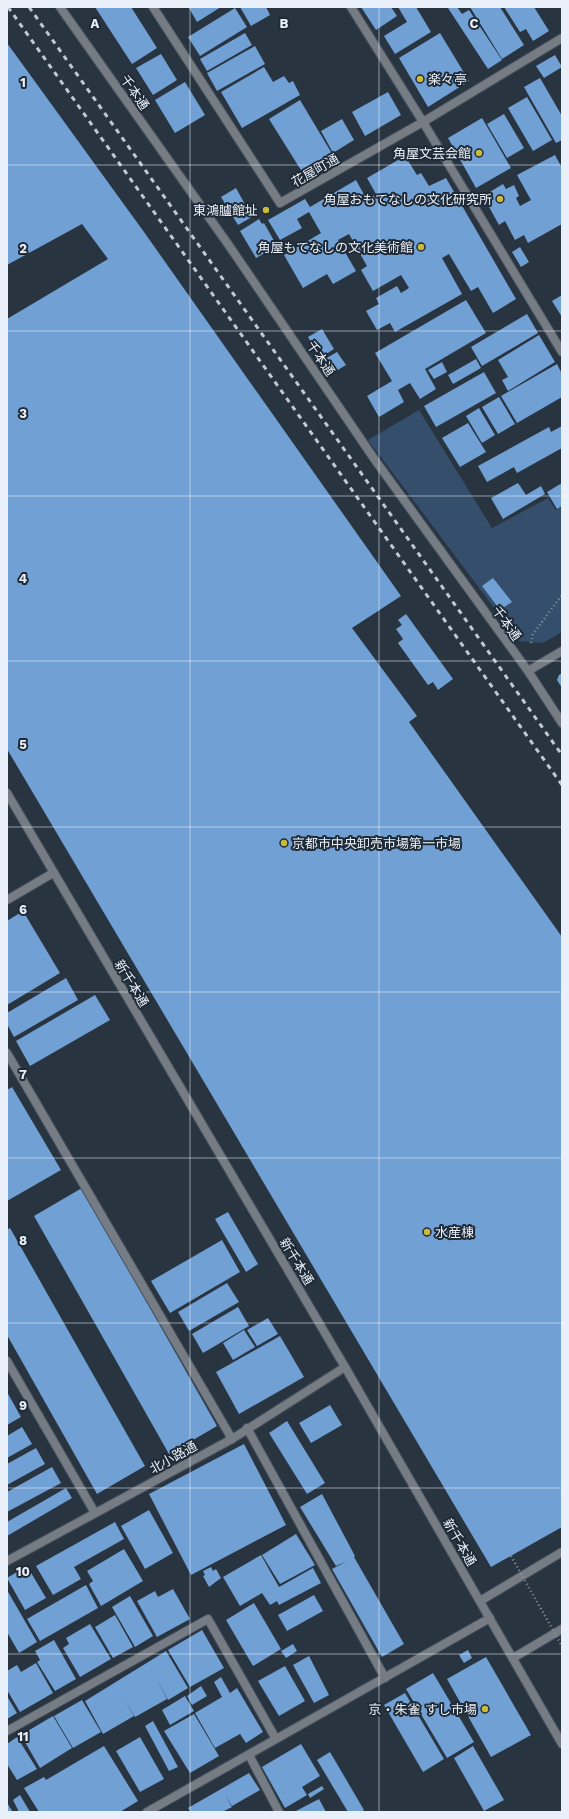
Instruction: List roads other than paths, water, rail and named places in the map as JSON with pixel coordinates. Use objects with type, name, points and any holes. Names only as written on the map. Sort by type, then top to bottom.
[{"type":"street","name":"千本通","points":[[60,7],[230,247],[375,460],[528,671],[562,723]]},
{"type":"street","name":"花屋町通","points":[[153,7],[280,203],[423,122],[562,38]]},
{"type":"street","points":[[351,7],[423,122],[562,352]]},
{"type":"street","points":[[528,671],[562,651]]},
{"type":"street","name":"新千本通","points":[[7,793],[345,1367],[562,1744]]},
{"type":"street","points":[[7,900],[53,873]]},
{"type":"street","points":[[7,1053],[232,1439]]},
{"type":"street","points":[[7,1361],[95,1513]]},
{"type":"street","name":"北小路通","points":[[7,1561],[232,1439],[247,1428],[345,1367]]},
{"type":"street","points":[[247,1428],[385,1678]]},
{"type":"street","points":[[480,1601],[562,1552]]},
{"type":"street","points":[[147,1812],[490,1618]]},
{"type":"street","points":[[7,1731],[208,1619],[276,1739]]},
{"type":"street","points":[[513,1658],[562,1629]]},
{"type":"street","points":[[249,1755],[279,1812]]},
{"type":"railway","points":[[8,7],[562,785]]},
{"type":"railway","points":[[29,7],[562,755]]},
{"type":"place","name":"楽々亭","points":[[420,79]]},
{"type":"place","name":"角屋文芸会館","points":[[479,153]]},
{"type":"place","name":"角屋おもてなしの文化研究所","points":[[500,199]]},
{"type":"place","name":"東鴻臚館址","points":[[266,210]]},
{"type":"place","name":"角屋もてなしの文化美術館","points":[[421,247]]},
{"type":"place","name":"京都市中央卸売市場第一市場","points":[[284,843]]},
{"type":"place","name":"水産棟","points":[[427,1232]]},
{"type":"place","name":"京・朱雀 すし市場","points":[[485,1709]]}]
